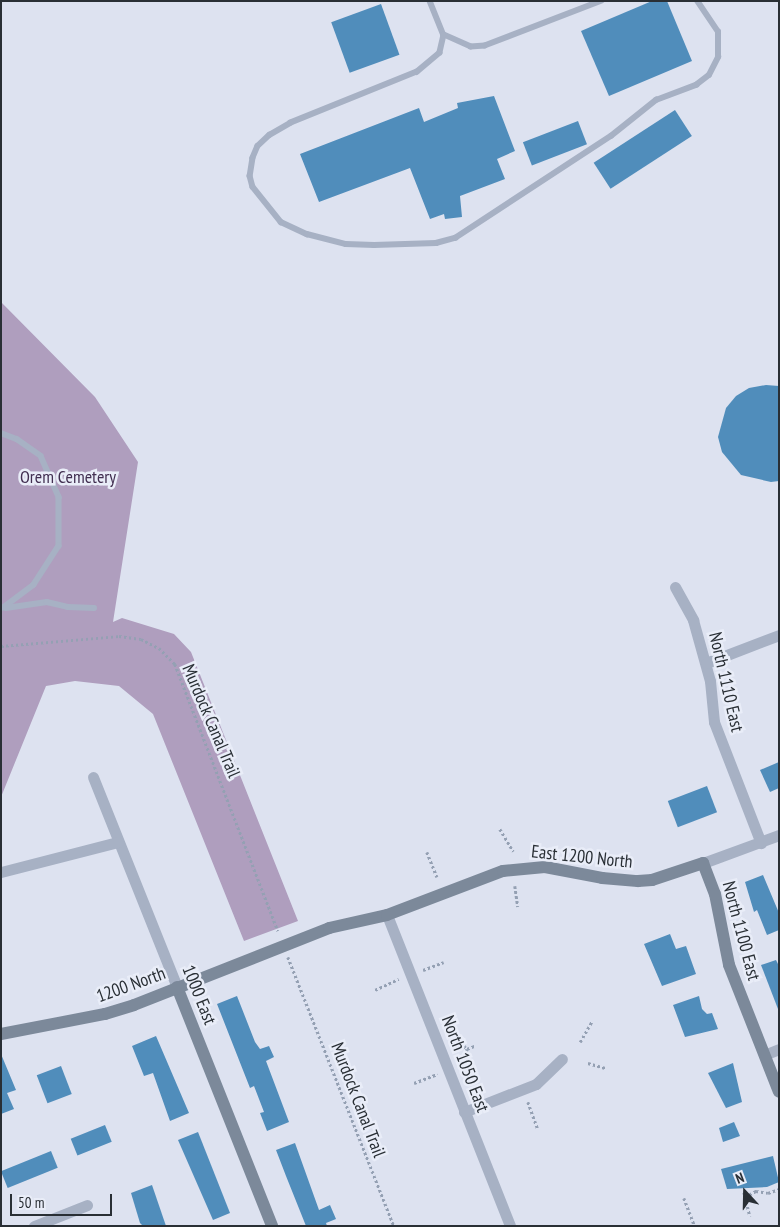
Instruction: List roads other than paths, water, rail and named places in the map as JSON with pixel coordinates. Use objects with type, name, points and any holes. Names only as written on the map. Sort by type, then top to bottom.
[{"type":"street","name":"North 1110 East","points":[[675,587],[693,620],[706,663],[714,722],[761,843]]},
{"type":"street","points":[[706,663],[779,635]]},
{"type":"street","name":"1000 East","points":[[93,777],[272,1226]]},
{"type":"street","name":"East 1200 North","points":[[296,940],[329,928],[387,915],[490,875],[520,868],[545,867],[602,878],[638,881],[652,880],[779,836]]},
{"type":"street","points":[[1,872],[118,842]]},
{"type":"street","name":"North 1100 East","points":[[702,863],[715,894],[728,965],[779,1092]]},
{"type":"street","name":"North 1050 East","points":[[387,915],[510,1226]]},
{"type":"street","name":"1200 North","points":[[1,1034],[105,1014],[177,988],[296,940]]},
{"type":"street","points":[[764,1055],[779,1049]]},
{"type":"street","points":[[464,1112],[536,1084],[562,1059]]},
{"type":"street","points":[[34,1226],[87,1205]]},
{"type":"lane","points":[[430,1],[444,35],[440,53],[416,72],[291,123],[258,146],[250,176],[252,187],[280,222],[307,234],[346,244],[436,243],[468,231],[611,136],[656,100],[696,85],[710,75],[718,57],[718,32],[697,1]]},
{"type":"lane","points":[[444,35],[471,48],[485,46],[602,1]]},
{"type":"lane","points":[[1,433],[41,456],[59,497],[60,546],[34,585],[3,608]]},
{"type":"lane","points":[[3,608],[47,602],[68,607],[94,608]]},
{"type":"park label","name":"Orem Cemetery","points":[[68,477]]}]
